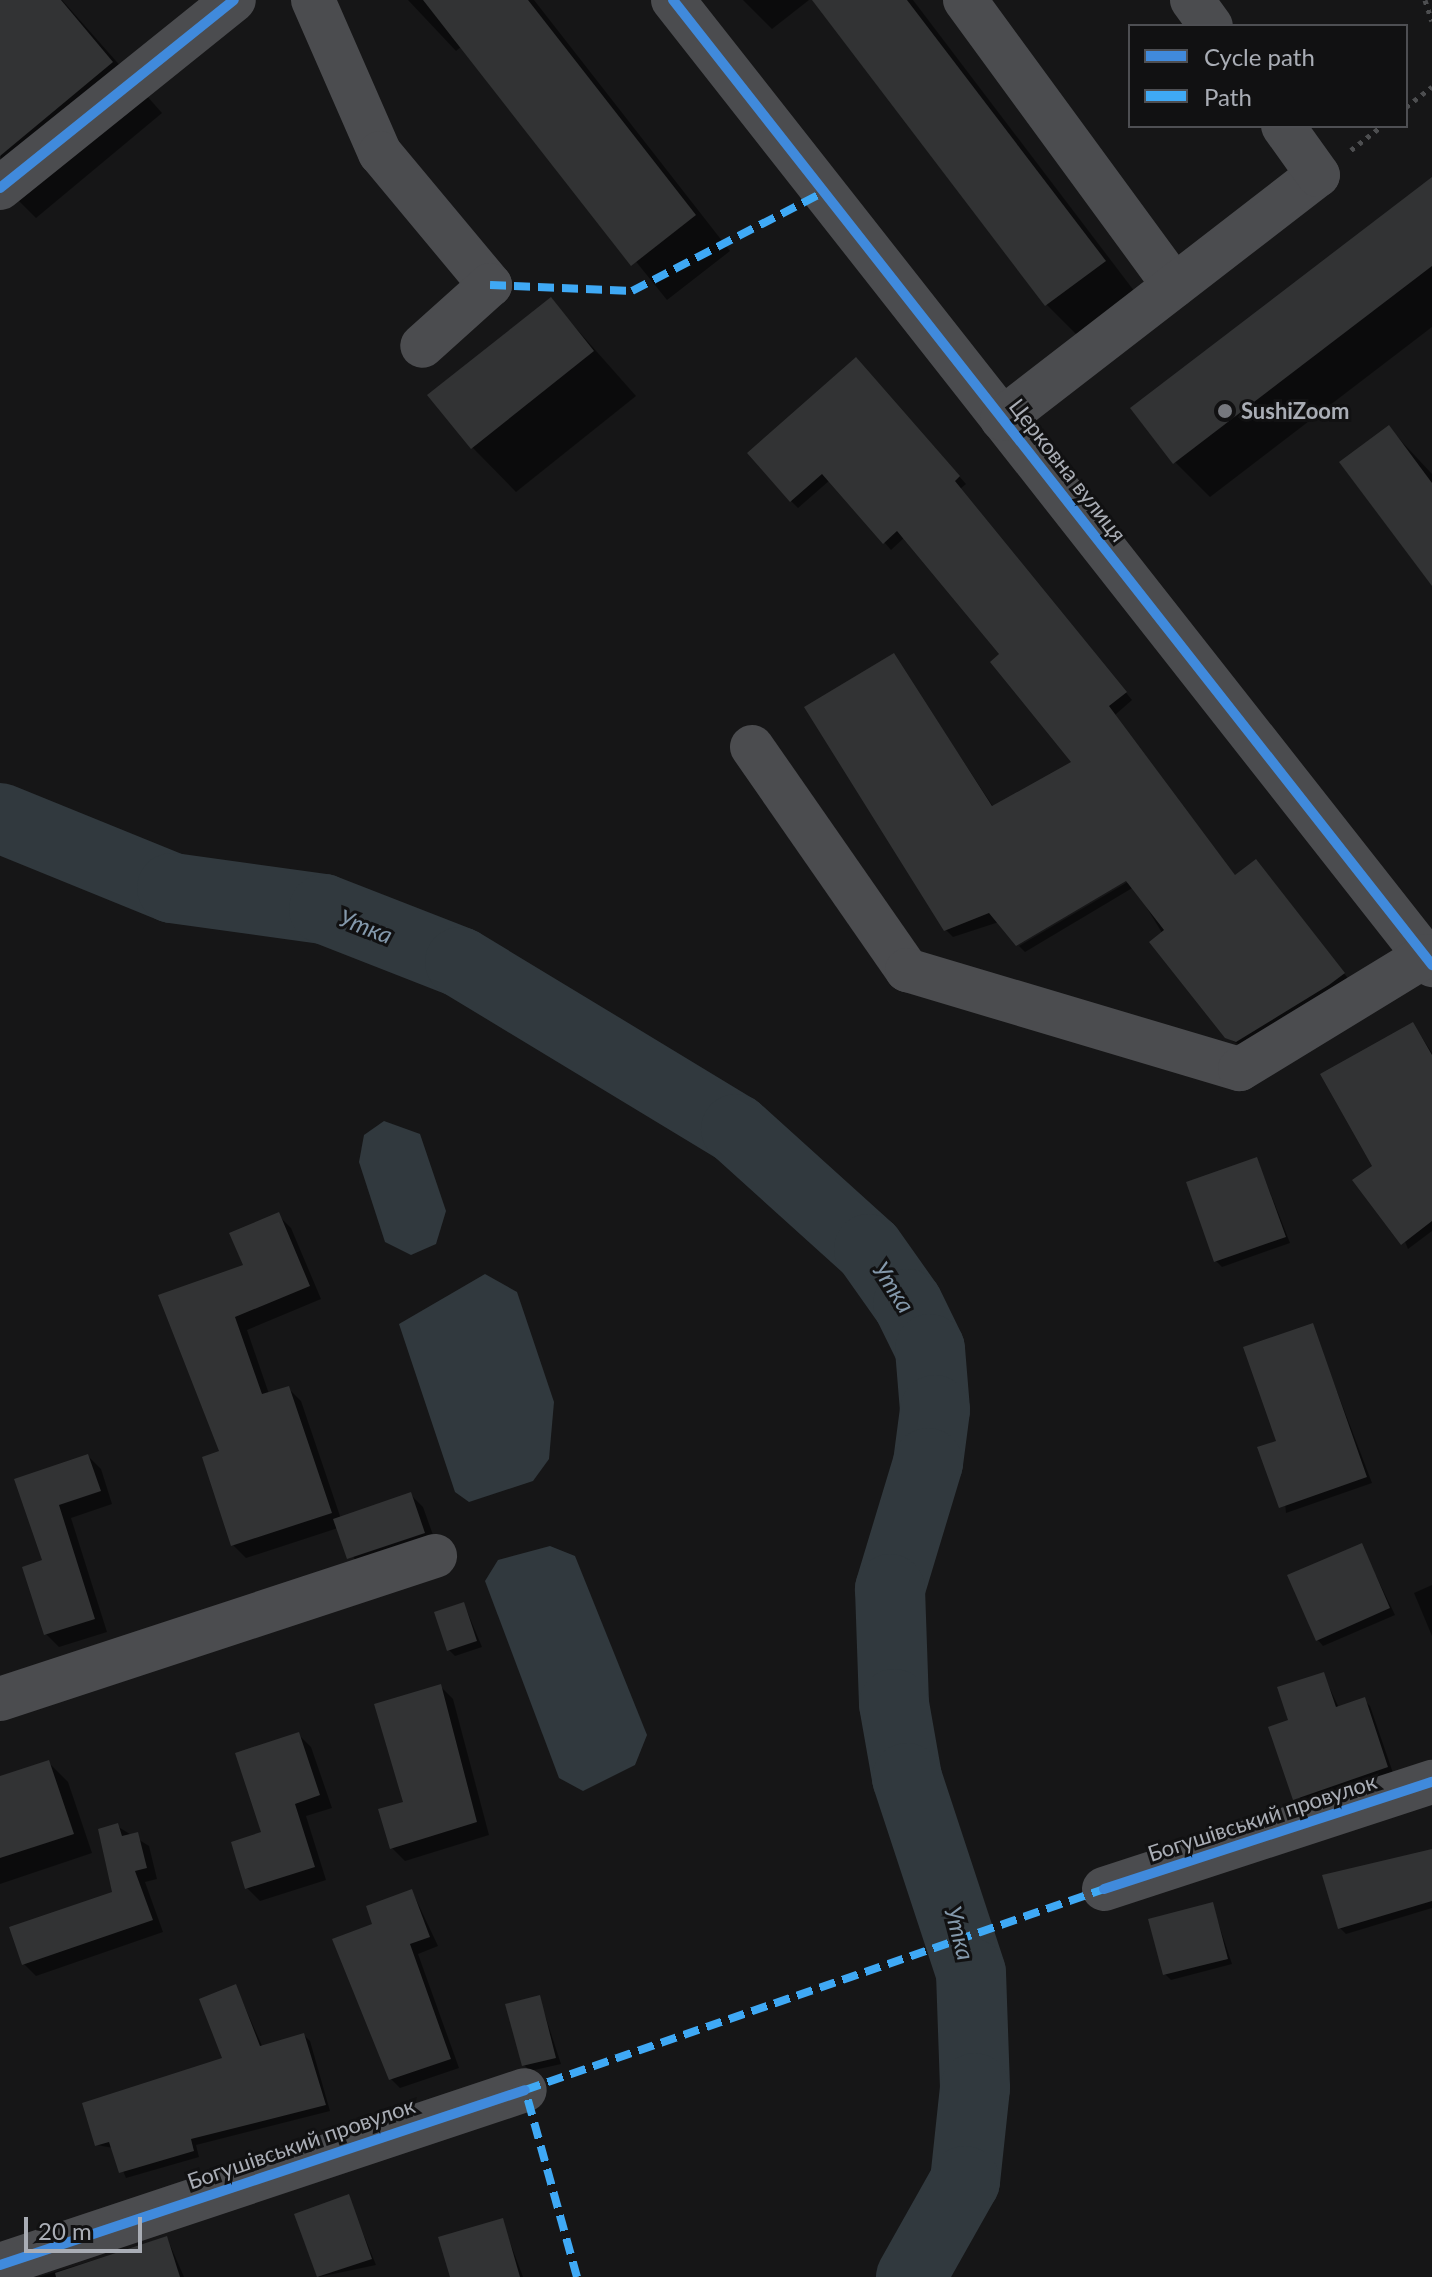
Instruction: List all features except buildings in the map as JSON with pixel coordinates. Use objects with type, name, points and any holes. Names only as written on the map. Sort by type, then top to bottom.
[{"type":"street","points":[[0,188],[234,0]]},
{"type":"street","points":[[313,0],[380,153],[490,285],[422,346]]},
{"type":"street","name":"Церковна вулиця","points":[[673,0],[1429,960]]},
{"type":"street","points":[[965,0],[1174,286]]},
{"type":"street","points":[[1192,0],[1210,24]]},
{"type":"street","points":[[1002,419],[1318,175],[1284,128]]},
{"type":"street","points":[[752,747],[907,970],[1240,1069],[1429,960]]},
{"type":"street","points":[[0,1699],[435,1556]]},
{"type":"street","name":"Богушівський провулок","points":[[1104,1889],[1432,1782]]},
{"type":"street","name":"Богушівський провулок","points":[[0,2265],[525,2090]]},
{"type":"path","points":[[1425,0],[1432,21]]},
{"type":"path","points":[[1408,105],[1432,87]]},
{"type":"shaded area","points":[[384,1121],[420,1134],[446,1211],[436,1244],[411,1255],[385,1242],[359,1162],[364,1135]]},
{"type":"shaded area","points":[[485,1274],[517,1292],[554,1402],[549,1459],[533,1481],[469,1502],[455,1492],[399,1324]]},
{"type":"shaded area","points":[[550,1546],[575,1556],[647,1735],[635,1765],[583,1791],[559,1778],[485,1581],[498,1560]]},
{"type":"waterway","name":"Утка","points":[[0,818],[172,888],[324,909],[460,962],[736,1129],[869,1249],[908,1304],[930,1349],[935,1410],[928,1463],[890,1589],[894,1704],[907,1778],[971,1973],[975,2088],[965,2181],[911,2277]]},
{"type":"marked path","points":[[490,285],[632,291],[824,192]]},
{"type":"marked path","points":[[577,2277],[525,2090],[1104,1889]]},
{"type":"cycle path","points":[[0,188],[234,0]]},
{"type":"cycle path","points":[[673,0],[1432,965]]},
{"type":"cycle path","points":[[1104,1889],[1432,1782]]},
{"type":"cycle path","points":[[0,2265],[525,2090]]},
{"type":"place","name":"SushiZoom","points":[[1225,411]]}]
